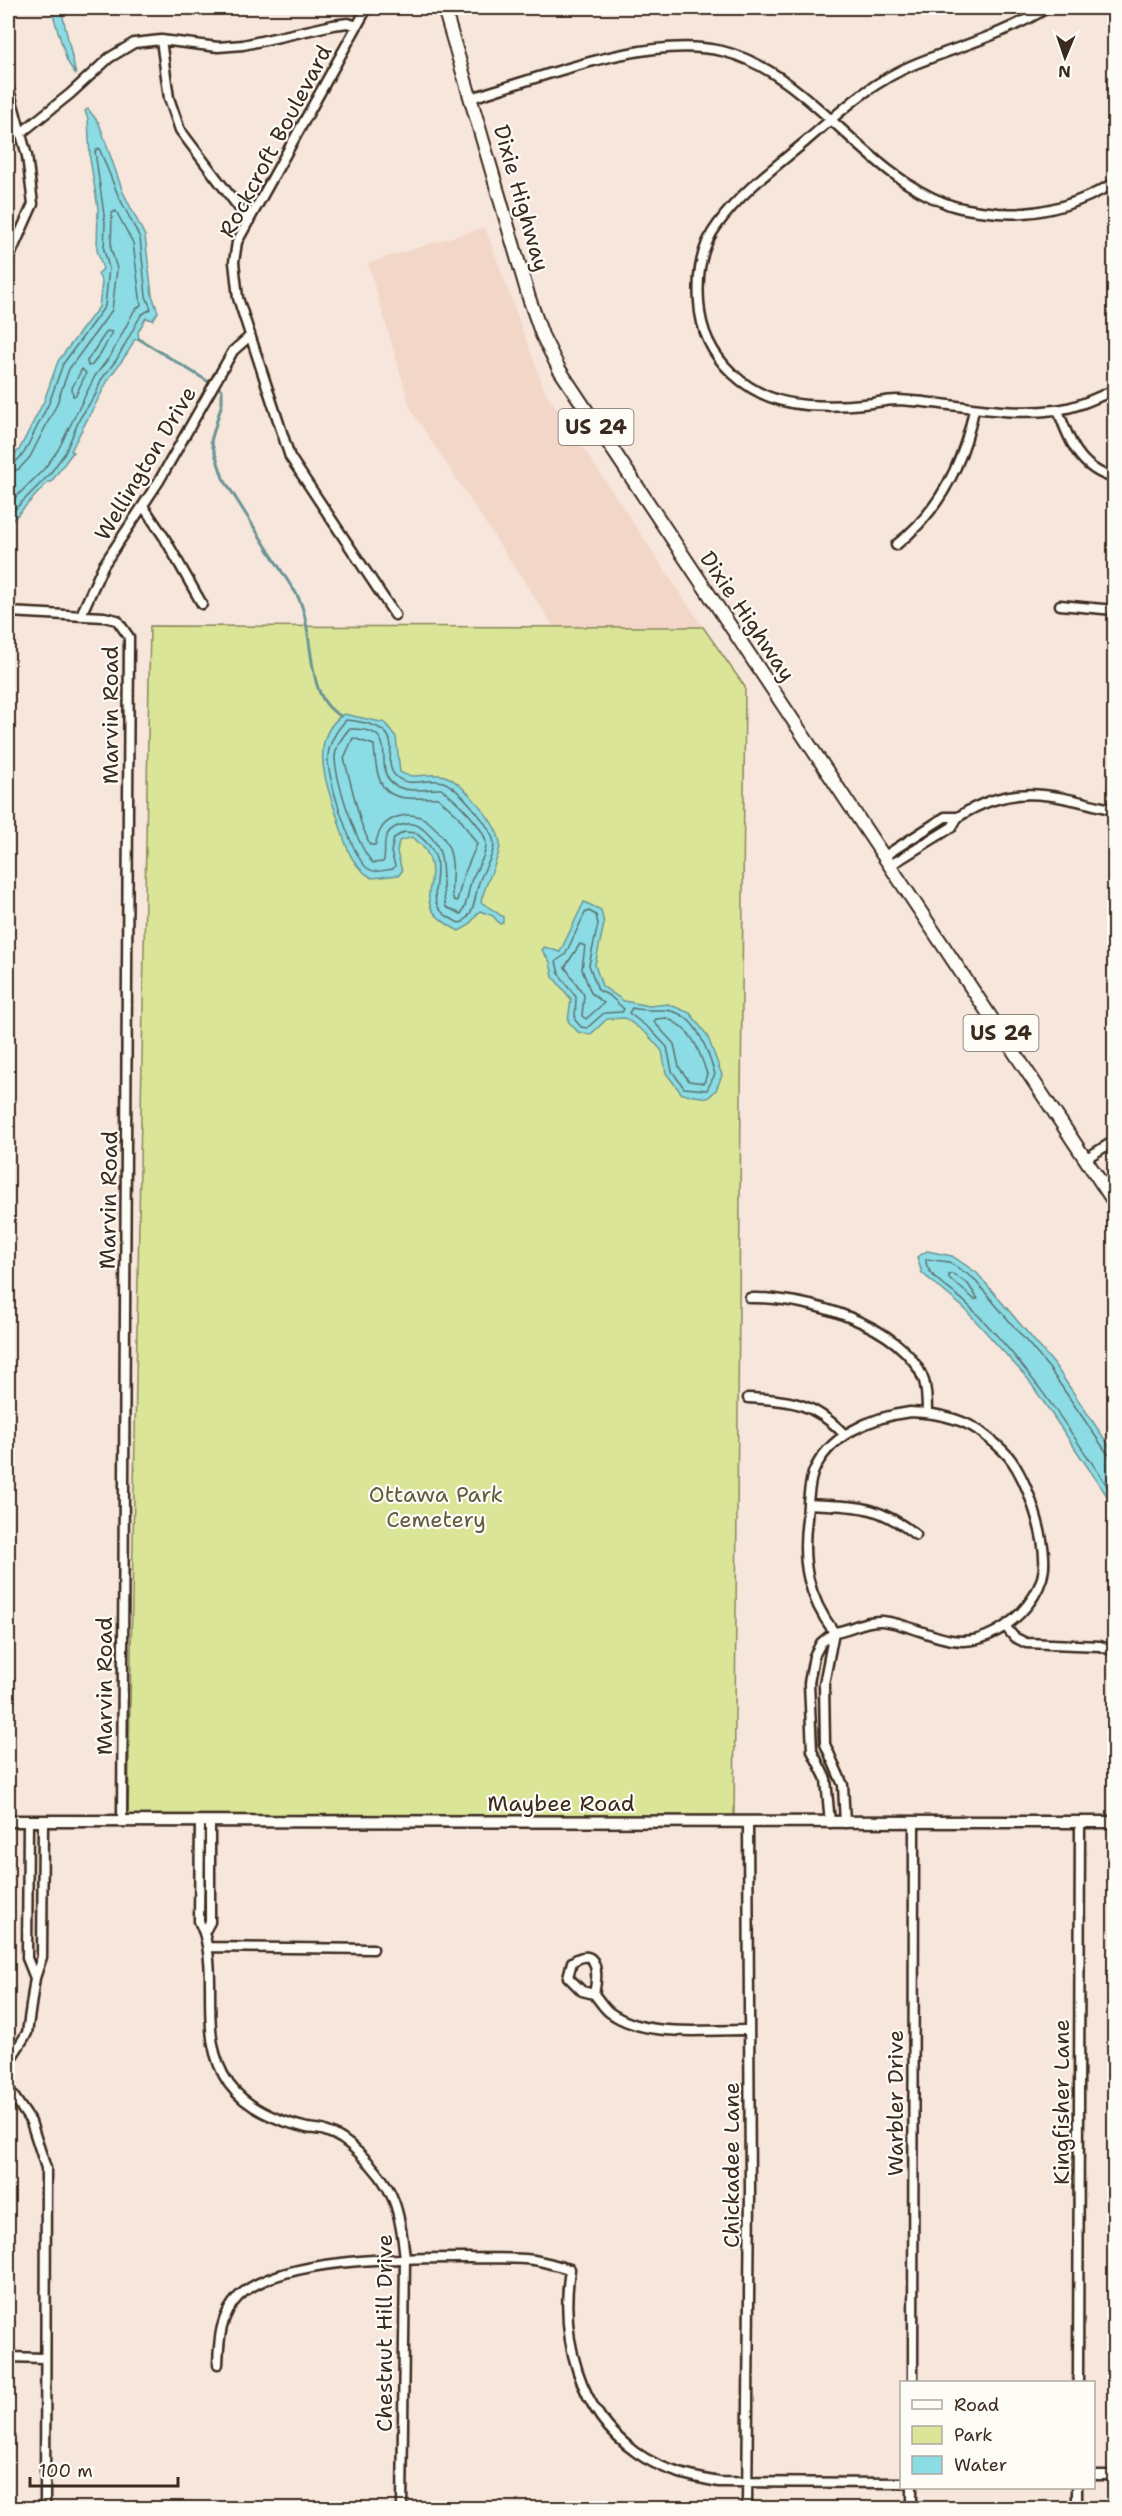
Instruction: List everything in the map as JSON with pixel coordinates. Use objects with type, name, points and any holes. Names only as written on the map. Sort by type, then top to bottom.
[{"type":"main road","name":"Dixie Highway","points":[[444,8],[529,298],[542,335],[559,369],[1114,1202]]},
{"type":"main road","name":"Maybee Road","points":[[8,1821],[1114,1822]]},
{"type":"street","name":"Rockcroft Boulevard","points":[[367,8],[237,242],[234,280],[290,457],[395,615]]},
{"type":"street","points":[[1047,8],[1006,31],[914,65],[879,82],[830,118],[742,197],[717,225],[703,254],[698,282],[699,312],[713,352],[729,373],[752,388],[778,400],[805,405],[862,404],[897,400],[974,410],[1023,412],[1058,410],[1114,390]]},
{"type":"street","points":[[21,133],[70,94],[109,58],[134,43],[161,40],[218,47],[243,45],[333,25],[348,23],[357,26]]},
{"type":"street","points":[[161,40],[169,98],[180,130],[249,220]]},
{"type":"street","points":[[471,98],[624,53],[662,47],[694,47],[722,51],[765,68],[830,118],[892,172],[944,203],[977,211],[1028,212],[1061,208],[1083,200],[1114,183]]},
{"type":"street","points":[[8,86],[32,182],[33,204],[8,260]]},
{"type":"street","name":"Wellington Drive","points":[[81,615],[102,566],[143,506],[233,351],[250,336]]},
{"type":"street","points":[[896,545],[914,532],[945,491],[961,461],[974,410]]},
{"type":"street","points":[[1058,410],[1077,454],[1093,470],[1114,478]]},
{"type":"street","points":[[143,506],[164,537],[202,604]]},
{"type":"street","points":[[1060,605],[1114,610]]},
{"type":"street","points":[[8,612],[81,615]]},
{"type":"street","name":"Marvin Road","points":[[81,615],[117,620],[129,638],[130,649],[122,1821]]},
{"type":"street","points":[[886,862],[952,827],[958,817],[986,801],[1019,794],[1036,794],[1114,810]]},
{"type":"street","points":[[1085,1159],[1114,1141]]},
{"type":"street","points":[[750,1298],[783,1298],[807,1302],[873,1329],[905,1352],[915,1365],[924,1379],[927,1412]]},
{"type":"street","points":[[748,1398],[789,1400],[804,1405],[818,1411],[844,1434]]},
{"type":"street","points":[[830,1823],[826,1779],[812,1751],[809,1683],[814,1656],[821,1643],[834,1632],[867,1621],[883,1621],[939,1639],[967,1641],[985,1637],[1005,1626],[1032,1599],[1042,1579],[1044,1566],[1040,1533],[1022,1479],[1012,1460],[985,1434],[960,1420],[927,1412],[893,1414],[844,1434],[818,1463],[813,1474],[804,1540],[807,1583],[824,1619],[834,1632],[824,1684],[825,1744],[839,1772],[845,1823]]},
{"type":"street","points":[[808,1504],[884,1512],[916,1535]]},
{"type":"street","points":[[1005,1626],[1014,1637],[1026,1643],[1100,1646],[1114,1651]]},
{"type":"street","points":[[809,1683],[824,1684]]},
{"type":"street","points":[[826,1779],[839,1772]]},
{"type":"street","points":[[28,1821],[27,1958],[35,1978]]},
{"type":"street","points":[[8,2063],[27,2033],[35,1978],[42,1957],[43,1821]]},
{"type":"street","points":[[204,1933],[210,1922],[210,1884],[205,1821]]},
{"type":"street","name":"Chestnut Hill Drive","points":[[205,1821],[199,1884],[199,1921],[209,1947],[210,2036],[229,2083],[254,2107],[281,2120],[324,2130],[346,2140],[380,2172],[401,2219],[405,2258],[402,2508]]},
{"type":"street","name":"Chickadee Lane","points":[[747,2508],[748,1822]]},
{"type":"street","name":"Kingfisher Lane","points":[[1078,2381],[1080,1822]]},
{"type":"street","name":"Warbler Drive","points":[[913,2381],[914,1823]]},
{"type":"street","points":[[199,1884],[210,1884]]},
{"type":"street","points":[[28,1909],[42,1908]]},
{"type":"street","points":[[209,1947],[373,1949]]},
{"type":"street","points":[[594,1994],[598,1971],[596,1964],[589,1958],[578,1958],[572,1962],[568,1977],[582,1991],[594,1994],[608,2011],[641,2025],[663,2029],[749,2030]]},
{"type":"street","points":[[8,2088],[31,2122],[46,2168],[45,2508]]},
{"type":"street","points":[[218,2364],[219,2334],[225,2316],[238,2297],[256,2283],[283,2273],[360,2261],[405,2258],[524,2259],[570,2269],[567,2319],[573,2357],[586,2393],[603,2421],[638,2454],[661,2466],[693,2477],[747,2484],[900,2483]]},
{"type":"street","points":[[8,2357],[44,2358]]},
{"type":"street","points":[[1095,2475],[1114,2475]]},
{"type":"street","points":[[912,2489],[912,2508]]},
{"type":"street","points":[[1077,2489],[1077,2508]]},
{"type":"shaded area","points":[[485,227],[545,391],[703,627],[554,627],[411,410],[368,263]]},
{"type":"green space","name":"Ottawa Park Cemetery","points":[[150,626],[703,627],[745,687],[734,1818],[128,1816]]},
{"type":"water","points":[[51,8],[61,8],[76,75],[67,61]]},
{"type":"water","points":[[88,109],[99,123],[123,192],[145,236],[152,295],[158,312],[153,320],[146,318],[138,332],[139,339],[134,340],[109,378],[75,442],[71,451],[73,452],[51,482],[48,482],[8,525],[8,461],[19,450],[44,401],[58,361],[99,307],[102,282],[98,274],[103,269],[97,250],[98,208],[90,159],[88,119],[85,111]]},
{"type":"water","points":[[344,714],[385,723],[396,737],[400,772],[410,776],[445,776],[453,780],[480,806],[499,838],[500,846],[481,902],[503,917],[503,922],[500,924],[493,916],[480,911],[468,926],[459,931],[433,912],[429,903],[431,866],[428,855],[413,837],[399,841],[397,852],[402,871],[399,875],[372,878],[352,859],[328,790],[323,762],[326,735],[333,724]]},
{"type":"water","points":[[584,902],[601,910],[604,924],[595,965],[602,986],[624,1001],[649,1006],[668,1004],[690,1013],[707,1035],[722,1075],[716,1090],[708,1098],[682,1094],[666,1073],[662,1051],[647,1034],[625,1018],[607,1019],[590,1035],[578,1032],[568,1021],[571,999],[553,977],[550,962],[542,950],[544,947],[560,952]]},
{"type":"water","points":[[927,1251],[952,1256],[977,1273],[1054,1364],[1114,1453],[1114,1506],[1028,1379],[964,1308],[922,1273],[917,1257]]},
{"type":"waterway","points":[[139,339],[222,390],[222,403],[211,441],[223,478],[300,601],[314,675],[320,692],[328,706],[341,716]]}]
